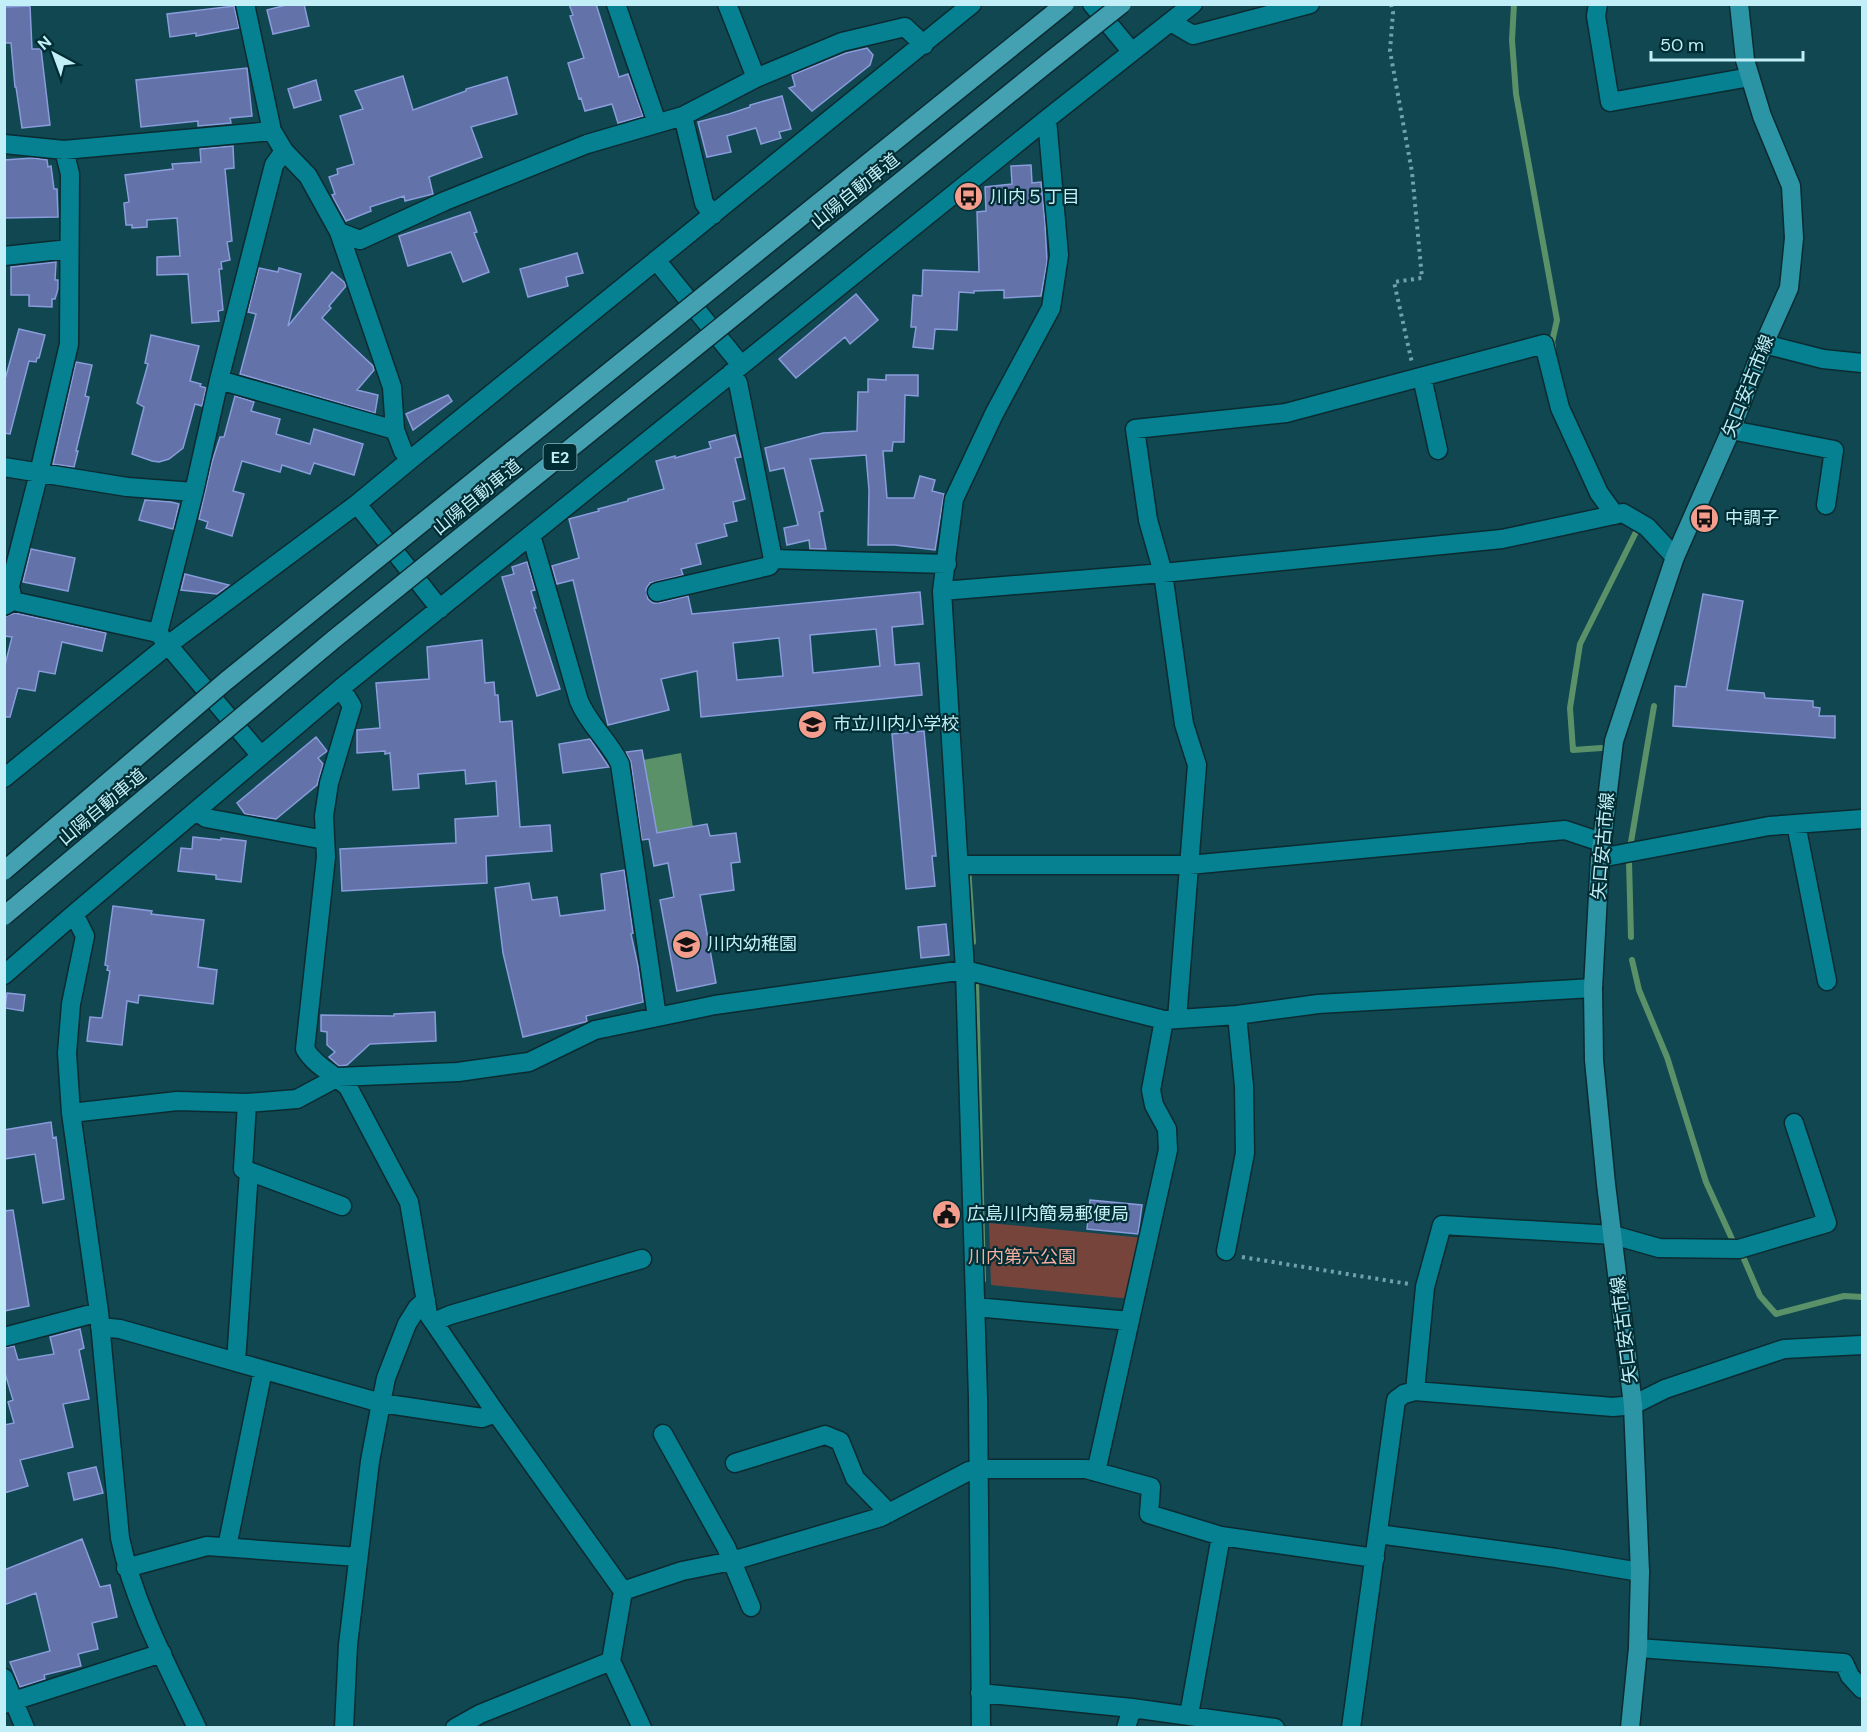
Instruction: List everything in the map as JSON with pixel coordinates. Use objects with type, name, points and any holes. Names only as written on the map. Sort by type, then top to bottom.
[{"type":"highway","name":"山陽自動車道","points":[[4,871],[226,681],[1065,4]]},
{"type":"highway","name":"山陽自動車道","points":[[4,916],[333,640],[1122,4]]},
{"type":"main road","name":"矢口安古市線","points":[[1630,1728],[1638,1648],[1640,1572],[1633,1405],[1606,1184],[1594,1060],[1593,988],[1601,850],[1614,741],[1676,557],[1789,288],[1794,238],[1791,186],[1762,116],[1745,60],[1739,4]]},
{"type":"street","points":[[245,4],[272,131],[284,151],[308,176],[339,232],[392,387],[395,430],[403,451],[410,460]]},
{"type":"street","points":[[616,4],[657,123]]},
{"type":"street","points":[[727,4],[756,78]]},
{"type":"street","points":[[4,778],[163,639],[357,504],[972,4]]},
{"type":"street","points":[[1092,4],[1131,52]]},
{"type":"street","points":[[4,975],[341,688],[1193,4]]},
{"type":"street","points":[[1172,22],[1193,35],[1310,4]]},
{"type":"street","points":[[1598,4],[1596,16],[1610,102],[1750,77]]},
{"type":"street","points":[[339,232],[360,240],[445,201],[587,144],[683,116],[756,78],[842,42],[905,27],[924,45]]},
{"type":"street","points":[[683,116],[704,203],[713,215]]},
{"type":"street","points":[[981,1728],[978,1398],[965,970],[942,591],[954,499],[994,414],[1051,308],[1059,255],[1047,119]]},
{"type":"street","points":[[4,144],[64,150],[272,131]]},
{"type":"street","points":[[64,150],[70,174],[69,344],[10,586],[9,603],[163,639],[261,756]]},
{"type":"street","points":[[163,639],[219,380],[274,165],[284,151]]},
{"type":"street","points":[[4,256],[69,249]]},
{"type":"street","points":[[656,260],[736,369],[773,559],[769,566],[657,592]]},
{"type":"street","points":[[1096,1472],[1168,1150],[1167,1129],[1154,1105],[1151,1090],[1170,1020],[1189,865],[1197,765],[1184,724],[1163,573],[1148,520],[1135,429],[1286,413],[1544,344],[1560,408],[1599,493],[1615,515]]},
{"type":"street","points":[[1764,344],[1823,359],[1863,363]]},
{"type":"street","points":[[1419,377],[1438,450]]},
{"type":"street","points":[[219,380],[395,430]]},
{"type":"street","points":[[1731,430],[1834,450],[1826,505]]},
{"type":"street","points":[[4,467],[127,487],[194,492]]},
{"type":"street","points":[[357,504],[440,609]]},
{"type":"street","points":[[942,591],[1163,573],[1502,539],[1623,513],[1647,527],[1676,557]]},
{"type":"street","points":[[531,535],[579,701],[585,715],[612,749],[620,764],[657,1017]]},
{"type":"street","points":[[773,559],[947,564]]},
{"type":"street","points":[[341,688],[352,706],[329,783],[324,816],[326,857],[305,1049],[311,1059],[338,1077],[348,1088],[409,1202],[428,1314],[623,1591],[611,1661],[642,1728]]},
{"type":"street","points":[[196,811],[206,818],[325,840]]},
{"type":"street","points":[[959,865],[1189,865],[1565,830],[1601,850],[1769,826],[1863,819]]},
{"type":"street","points":[[1796,824],[1827,981]]},
{"type":"street","points":[[74,914],[85,936],[71,1004],[67,1053],[71,1113],[99,1320],[120,1538],[126,1568],[196,1728]]},
{"type":"street","points":[[71,1113],[177,1101],[247,1103],[297,1099],[338,1077],[458,1072],[530,1062],[595,1030],[715,1005],[965,970],[1170,1020],[1237,1015],[1318,1004],[1593,988]]},
{"type":"street","points":[[1226,1251],[1245,1154],[1244,1086],[1237,1015]]},
{"type":"street","points":[[247,1103],[243,1169],[342,1206]]},
{"type":"street","points":[[1415,1391],[1425,1287],[1442,1225],[1613,1235],[1659,1248],[1739,1249],[1827,1223],[1794,1123]]},
{"type":"street","points":[[237,1362],[249,1171]]},
{"type":"street","points":[[434,1322],[450,1315],[642,1259]]},
{"type":"street","points":[[344,1728],[348,1645],[358,1557],[370,1461],[381,1403],[386,1378],[407,1324],[417,1308],[426,1300]]},
{"type":"street","points":[[975,1307],[1130,1321]]},
{"type":"street","points":[[4,1337],[99,1320],[120,1329],[381,1403],[482,1418],[496,1413]]},
{"type":"street","points":[[1351,1728],[1396,1400],[1404,1394],[1415,1391],[1613,1407],[1633,1405],[1665,1389],[1784,1349],[1863,1345]]},
{"type":"street","points":[[226,1547],[263,1370]]},
{"type":"street","points":[[663,1434],[726,1547],[751,1607]]},
{"type":"street","points":[[735,1463],[825,1435],[840,1441],[855,1478],[889,1513]]},
{"type":"street","points":[[623,1591],[682,1571],[732,1561],[881,1517],[969,1471],[978,1469],[1086,1469],[1151,1486],[1149,1514],[1221,1536],[1375,1558]]},
{"type":"street","points":[[1378,1534],[1640,1572]]},
{"type":"street","points":[[1189,1715],[1221,1536]]},
{"type":"street","points":[[126,1568],[207,1546],[358,1557]]},
{"type":"street","points":[[1638,1648],[1844,1663],[1850,1676],[1863,1689]]},
{"type":"street","points":[[10,1703],[162,1653]]},
{"type":"street","points":[[455,1728],[480,1714],[611,1661]]},
{"type":"street","points":[[4,1678],[10,1703],[25,1728]]},
{"type":"street","points":[[980,1693],[1132,1707],[1275,1728]]},
{"type":"street","points":[[1126,1728],[1132,1707]]},
{"type":"path","points":[[1391,4],[1393,12],[1390,51],[1412,172],[1422,279],[1394,282],[1419,377]]},
{"type":"path","points":[[1226,1251],[1231,1255],[1425,1287]]},
{"type":"green space","name":"川内第六公園","points":[[989,1223],[1144,1238],[1131,1299],[991,1285]]},
{"type":"shaded area","points":[[681,753],[693,827],[657,833],[643,760]]},
{"type":"building","points":[[290,4],[304,4],[309,26],[273,34],[267,10]]},
{"type":"building","points":[[569,4],[596,4],[619,77],[628,74],[643,116],[618,123],[612,104],[585,111],[568,63],[584,58],[570,16],[573,15]]},
{"type":"building","points":[[30,6],[32,49],[41,49],[50,125],[22,128],[11,43],[5,43],[4,7]]},
{"type":"building","points":[[234,6],[239,28],[196,36],[196,33],[170,37],[167,14]]},
{"type":"building","points":[[867,48],[873,55],[870,65],[812,111],[789,88],[795,86],[792,75],[846,53]]},
{"type":"building","points":[[247,68],[252,116],[230,118],[231,123],[198,126],[198,121],[141,127],[136,80]]},
{"type":"building","points":[[403,76],[413,110],[466,91],[466,89],[507,77],[517,114],[471,127],[482,157],[429,177],[433,194],[405,201],[404,196],[370,207],[371,211],[346,221],[332,195],[335,194],[329,177],[338,174],[337,169],[354,164],[340,116],[363,109],[355,91]]},
{"type":"building","points":[[316,80],[321,100],[294,108],[288,89]]},
{"type":"building","points":[[782,96],[791,129],[779,132],[781,138],[761,144],[756,128],[727,136],[731,152],[707,157],[698,122]]},
{"type":"building","points":[[233,146],[234,168],[225,169],[232,241],[227,242],[230,260],[221,262],[222,269],[219,269],[223,310],[218,311],[219,321],[192,323],[188,274],[157,275],[157,257],[180,256],[177,218],[147,220],[147,227],[132,228],[132,225],[126,225],[124,203],[129,202],[125,175],[173,169],[172,164],[201,162],[200,149]]},
{"type":"building","points":[[33,158],[47,160],[48,167],[51,166],[54,189],[57,189],[58,217],[4,218],[4,160]]},
{"type":"building","points":[[1031,165],[1032,183],[1041,182],[1045,224],[1047,262],[1041,296],[1004,298],[1004,290],[959,292],[957,330],[935,329],[933,349],[913,347],[916,327],[911,327],[913,295],[922,296],[923,270],[979,272],[977,212],[986,211],[985,187],[1012,184],[1011,166]]},
{"type":"building","points":[[470,212],[477,232],[474,233],[489,272],[463,282],[451,252],[408,266],[399,236]]},
{"type":"building","points":[[577,253],[583,273],[566,277],[568,286],[528,297],[520,269]]},
{"type":"building","points":[[56,262],[55,280],[58,280],[58,289],[55,299],[52,299],[52,307],[29,306],[29,295],[11,295],[11,267]]},
{"type":"building","points":[[259,268],[278,272],[279,268],[301,274],[288,326],[332,272],[344,282],[346,286],[322,318],[373,366],[374,370],[357,390],[378,395],[375,413],[240,374],[256,314],[248,312]]},
{"type":"building","points":[[856,294],[878,320],[850,344],[845,337],[796,378],[779,359]]},
{"type":"building","points":[[19,329],[45,335],[39,358],[36,362],[29,361],[10,434],[4,433],[4,383]]},
{"type":"building","points":[[151,335],[199,346],[190,381],[206,388],[202,406],[195,404],[183,448],[169,459],[159,462],[132,454],[144,407],[137,403],[148,364],[145,363]]},
{"type":"building","points":[[76,362],[92,365],[85,396],[89,397],[74,467],[53,464]]},
{"type":"building","points":[[886,375],[918,375],[918,396],[905,395],[904,442],[893,442],[892,451],[883,451],[887,498],[914,498],[920,476],[935,480],[932,491],[944,494],[935,550],[895,545],[868,545],[869,490],[866,455],[810,459],[823,511],[819,512],[826,549],[810,549],[809,540],[787,545],[784,528],[798,525],[784,468],[770,471],[765,448],[823,433],[857,431],[858,392],[868,392],[868,379],[886,380]]},
{"type":"building","points":[[448,395],[452,401],[413,430],[406,414]]},
{"type":"building","points":[[235,396],[254,402],[251,411],[280,419],[276,434],[310,444],[314,429],[363,444],[354,475],[314,463],[310,474],[282,465],[280,472],[242,461],[233,491],[244,494],[232,536],[206,528],[208,522],[199,519],[212,462],[220,437],[224,437]]},
{"type":"building","points":[[735,435],[741,457],[735,458],[745,499],[733,502],[737,521],[724,524],[727,536],[696,544],[701,564],[681,569],[683,575],[650,583],[646,589],[648,599],[653,603],[659,603],[688,596],[692,614],[920,592],[923,624],[892,627],[895,665],[919,663],[922,695],[701,717],[697,671],[661,679],[669,710],[608,725],[573,580],[557,584],[552,566],[579,558],[569,519],[664,489],[656,461],[711,448],[709,442]],"holes":[[[876,629],[880,666],[813,673],[810,635]],[[779,638],[783,676],[737,680],[733,643]]]},
{"type":"building","points":[[145,500],[179,504],[173,529],[139,520]]},
{"type":"building","points":[[31,549],[75,558],[68,591],[23,582]]},
{"type":"building","points":[[527,562],[535,590],[531,591],[536,608],[534,608],[560,689],[537,696],[502,577],[514,574],[512,567]]},
{"type":"building","points":[[185,574],[229,585],[217,594],[181,590]]},
{"type":"building","points":[[1703,594],[1743,601],[1727,690],[1764,693],[1765,698],[1813,701],[1813,707],[1820,708],[1819,716],[1835,716],[1835,738],[1673,726],[1675,686],[1686,687]]},
{"type":"building","points":[[15,613],[106,633],[102,651],[62,642],[55,674],[39,671],[35,691],[18,688],[10,717],[4,717],[4,669],[12,637],[4,636],[4,617]]},
{"type":"building","points":[[482,640],[485,683],[494,682],[495,695],[498,695],[500,722],[512,721],[520,827],[550,825],[552,851],[486,856],[487,883],[342,891],[340,849],[456,843],[455,819],[498,816],[496,781],[466,784],[465,770],[418,774],[419,788],[393,790],[390,753],[385,754],[385,751],[357,753],[357,730],[380,728],[376,683],[429,679],[427,647]]},
{"type":"building","points":[[924,731],[936,856],[932,856],[935,886],[906,889],[892,734]]},
{"type":"building","points":[[316,737],[327,751],[318,758],[323,764],[317,785],[276,819],[245,814],[237,803]]},
{"type":"building","points":[[590,739],[609,767],[563,773],[559,744]]},
{"type":"building","points":[[642,750],[657,833],[707,824],[710,836],[736,833],[740,862],[731,863],[734,890],[700,895],[716,983],[677,991],[660,900],[674,897],[668,863],[654,866],[649,839],[642,840],[631,762],[626,752]]},
{"type":"building","points":[[193,837],[246,841],[241,882],[216,879],[216,875],[178,871],[181,848],[192,849]]},
{"type":"building","points":[[624,870],[633,933],[631,934],[643,1002],[586,1016],[587,1021],[585,1022],[523,1037],[503,953],[495,888],[529,883],[532,900],[557,897],[560,916],[605,910],[601,874]]},
{"type":"building","points":[[113,906],[152,911],[151,914],[204,920],[198,967],[217,970],[213,1004],[139,995],[138,1003],[127,1001],[122,1045],[87,1041],[90,1017],[102,1018],[110,971],[105,965]]},
{"type":"building","points":[[946,924],[949,955],[921,958],[918,927]]},
{"type":"building","points":[[7,993],[25,995],[23,1011],[5,1008]]},
{"type":"building","points":[[435,1012],[436,1041],[370,1044],[347,1065],[339,1066],[329,1057],[335,1052],[327,1045],[327,1032],[321,1031],[321,1015],[394,1016],[394,1014]]},
{"type":"building","points":[[51,1122],[53,1138],[56,1137],[64,1199],[43,1203],[35,1154],[4,1159],[4,1130]]},
{"type":"building","points":[[1090,1200],[1142,1205],[1138,1234],[1087,1229]]},
{"type":"building","points":[[13,1210],[29,1306],[4,1311],[4,1211]]},
{"type":"building","points":[[80,1329],[84,1348],[79,1350],[89,1399],[63,1404],[73,1447],[20,1460],[28,1486],[4,1493],[4,1425],[14,1423],[8,1402],[13,1400],[4,1370],[4,1348],[14,1346],[18,1360],[54,1354],[50,1337]]},
{"type":"building","points":[[96,1467],[103,1493],[74,1500],[68,1473]]},
{"type":"building","points":[[82,1539],[100,1587],[110,1585],[117,1617],[92,1623],[98,1649],[78,1654],[81,1666],[44,1675],[45,1679],[20,1687],[10,1662],[50,1651],[36,1593],[4,1605],[4,1570]]},
{"type":"waterway","points":[[1514,4],[1512,40],[1516,94],[1557,320],[1553,347]]},
{"type":"waterway","points":[[1601,748],[1573,750],[1570,708],[1580,644],[1637,530]]},
{"type":"waterway","points":[[1631,842],[1654,706]]},
{"type":"waterway","points":[[1629,861],[1631,937]]},
{"type":"waterway","points":[[968,867],[973,942]]},
{"type":"waterway","points":[[1632,960],[1639,990],[1667,1057],[1706,1182],[1732,1239]]},
{"type":"waterway","points":[[976,981],[983,1280]]},
{"type":"waterway","points":[[1744,1259],[1760,1296],[1776,1314],[1844,1296],[1862,1297]]},
{"type":"place","name":"川内５丁目","points":[[969,197]]},
{"type":"place","name":"中調子","points":[[1704,518]]},
{"type":"place","name":"市立川内小学校","points":[[812,724]]},
{"type":"place","name":"川内幼稚園","points":[[686,944]]},
{"type":"place","name":"広島川内簡易郵便局","points":[[946,1214]]}]
